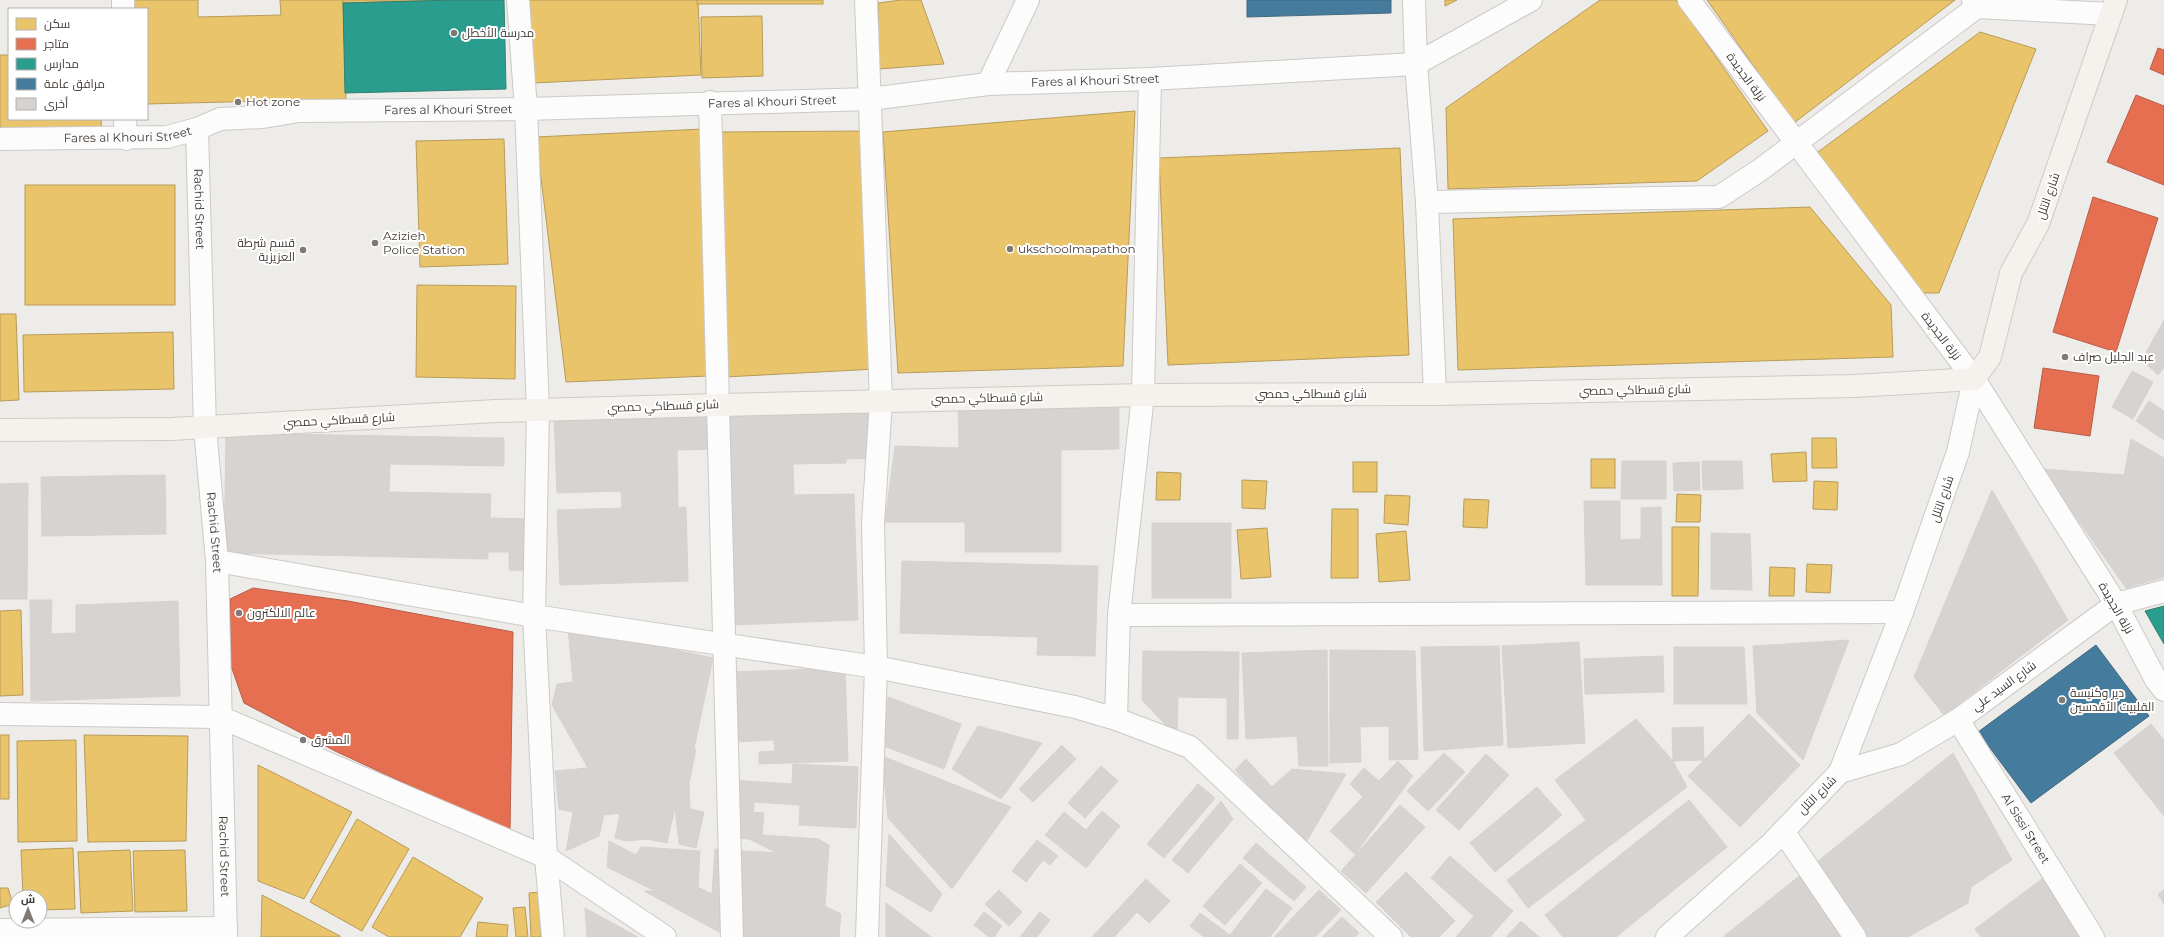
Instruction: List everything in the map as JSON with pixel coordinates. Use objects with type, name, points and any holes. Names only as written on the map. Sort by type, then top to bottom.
[{"type":"main road","name":"شارع التلل","points":[[1974,379],[1990,357],[2011,273],[2038,224],[2114,7]]},
{"type":"main road","name":"شارع قسطاكي حمصي","points":[[0,430],[205,428],[496,411],[719,404],[1143,395],[1435,394],[1854,386],[1974,379]]},
{"type":"street","points":[[518,0],[526,109],[538,410],[534,616],[546,857],[553,937]]},
{"type":"street","points":[[866,0],[881,401],[873,523],[876,666],[867,937]]},
{"type":"street","points":[[988,84],[1028,0]]},
{"type":"street","points":[[1414,0],[1416,64],[1427,202],[1435,394]]},
{"type":"street","name":"Fares al Khouri Street","points":[[0,140],[126,129],[166,137],[197,129],[220,119],[263,117],[299,112],[526,109],[710,102],[870,99],[988,84],[1150,79],[1416,64],[1531,0]]},
{"type":"street","name":"نزلة الجديدة","points":[[1689,0],[1795,144],[1974,379],[2116,604],[2156,680],[2164,690]]},
{"type":"street","points":[[1427,202],[1719,197],[1795,144],[1975,3],[2114,7]]},
{"type":"street","points":[[1116,719],[1119,615],[1143,395],[1150,79]]},
{"type":"street","points":[[710,102],[726,646],[732,937]]},
{"type":"street","name":"Rachid Street","points":[[197,129],[205,428],[217,561],[226,932]]},
{"type":"street","name":"شارع التلل","points":[[1667,937],[1770,845],[1840,772],[1902,612],[1958,452],[1974,379]]},
{"type":"street","points":[[217,561],[534,616],[726,646],[876,666],[1075,707],[1116,719],[1190,747],[1391,937]]},
{"type":"street","name":"شارع السيد علي","points":[[1840,772],[1901,754],[1958,720],[2116,604],[2164,591]]},
{"type":"street","points":[[1119,615],[1902,612]]},
{"type":"street","points":[[0,714],[220,717],[546,857],[665,937]]},
{"type":"street","name":"Al Sissi Street","points":[[1958,720],[2093,937]]},
{"type":"street","points":[[1783,830],[1855,937]]},
{"type":"street","points":[[0,930],[226,932]]},
{"type":"building: سكن","points":[[132,0],[198,0],[198,17],[281,15],[280,0],[343,0],[346,99],[148,104],[148,8],[133,8]]},
{"type":"building: سكن","points":[[343,0],[455,0],[343,3]]},
{"type":"building: سكن","points":[[529,0],[698,0],[701,75],[533,83]]},
{"type":"building: سكن","points":[[697,0],[823,0],[823,4],[697,4]]},
{"type":"building: سكن","points":[[901,0],[921,0],[944,64],[879,69],[878,3]]},
{"type":"building: سكن","points":[[1445,0],[1457,0],[1445,6]]},
{"type":"building: سكن","points":[[1600,0],[1676,0],[1768,131],[1697,181],[1448,189],[1446,108]]},
{"type":"building: سكن","points":[[1707,0],[1955,0],[1794,123]]},
{"type":"building: سكن","points":[[762,16],[763,76],[702,78],[701,17]]},
{"type":"building: سكن","points":[[1980,32],[2036,49],[1939,293],[1915,293],[1818,152]]},
{"type":"building: سكن","points":[[0,55],[8,55],[8,120],[101,120],[102,135],[0,136]]},
{"type":"building: سكن","name":"ukschoolmapathon","points":[[1135,111],[1123,366],[898,373],[883,132]]},
{"type":"building: سكن","points":[[703,129],[708,376],[566,382],[536,137]]},
{"type":"building: سكن","points":[[864,131],[876,369],[725,377],[719,132]]},
{"type":"building: سكن","points":[[504,139],[508,264],[420,267],[416,141]]},
{"type":"building: سكن","points":[[1400,148],[1409,355],[1168,365],[1159,158]]},
{"type":"building: سكن","points":[[25,185],[175,185],[175,305],[25,305]]},
{"type":"building: سكن","points":[[1810,207],[1891,305],[1893,357],[1458,370],[1453,219]]},
{"type":"building: سكن","points":[[417,285],[516,286],[515,379],[416,377]]},
{"type":"building: سكن","points":[[0,314],[16,314],[19,400],[0,401]]},
{"type":"building: سكن","points":[[173,332],[174,389],[24,392],[23,335]]},
{"type":"building: سكن","points":[[1812,438],[1836,438],[1837,468],[1812,468]]},
{"type":"building: سكن","points":[[1806,452],[1807,481],[1773,482],[1771,454]]},
{"type":"building: سكن","points":[[1591,459],[1615,459],[1615,488],[1591,488]]},
{"type":"building: سكن","points":[[1353,462],[1377,462],[1377,492],[1353,492]]},
{"type":"building: سكن","points":[[1157,472],[1181,473],[1180,500],[1156,500]]},
{"type":"building: سكن","points":[[1242,480],[1267,481],[1265,509],[1242,508]]},
{"type":"building: سكن","points":[[1814,481],[1838,482],[1837,510],[1813,509]]},
{"type":"building: سكن","points":[[1677,494],[1701,495],[1700,522],[1676,522]]},
{"type":"building: سكن","points":[[1385,495],[1410,496],[1408,525],[1384,523]]},
{"type":"building: سكن","points":[[1464,499],[1489,500],[1487,528],[1463,527]]},
{"type":"building: سكن","points":[[1332,509],[1358,509],[1358,578],[1331,578]]},
{"type":"building: سكن","points":[[1672,527],[1699,527],[1698,596],[1672,596]]},
{"type":"building: سكن","points":[[1267,528],[1271,577],[1241,579],[1237,530]]},
{"type":"building: سكن","points":[[1406,531],[1410,580],[1379,582],[1376,534]]},
{"type":"building: سكن","points":[[1807,564],[1832,565],[1830,593],[1806,592]]},
{"type":"building: سكن","points":[[1770,567],[1795,568],[1794,596],[1769,596]]},
{"type":"building: سكن","points":[[21,610],[23,695],[0,696],[0,611]]},
{"type":"building: سكن","points":[[0,735],[9,735],[9,799],[0,799]]},
{"type":"building: سكن","points":[[84,735],[188,736],[186,841],[88,842]]},
{"type":"building: سكن","points":[[76,740],[77,841],[18,842],[17,741]]},
{"type":"building: سكن","points":[[258,765],[352,812],[304,899],[258,881]]},
{"type":"building: سكن","points":[[357,819],[409,849],[362,931],[310,902]]},
{"type":"building: سكن","points":[[73,848],[75,909],[48,910],[48,889],[23,889],[21,850]]},
{"type":"building: سكن","points":[[130,850],[133,911],[81,913],[78,852]]},
{"type":"building: سكن","points":[[185,850],[187,911],[135,912],[133,851]]},
{"type":"building: سكن","points":[[413,857],[483,898],[460,937],[389,937],[372,927]]},
{"type":"building: سكن","points":[[0,888],[8,888],[8,906],[0,908]]},
{"type":"building: سكن","points":[[540,892],[541,937],[531,937],[529,893]]},
{"type":"building: سكن","points":[[262,895],[340,936],[340,937],[261,937]]},
{"type":"building: سكن","points":[[525,907],[528,937],[516,937],[513,908]]},
{"type":"building: سكن","points":[[478,922],[508,925],[507,937],[476,937]]},
{"type":"building: متاجر","points":[[2158,48],[2164,50],[2164,75],[2150,69]]},
{"type":"building: متاجر","points":[[2136,95],[2164,106],[2164,185],[2107,162]]},
{"type":"building: متاجر","points":[[2093,197],[2158,218],[2116,352],[2053,332]]},
{"type":"building: متاجر","points":[[2043,368],[2099,376],[2090,436],[2034,428]]},
{"type":"building: متاجر","points":[[253,588],[348,601],[513,632],[510,832],[335,751],[244,703],[230,663],[230,599]]},
{"type":"building: مدارس","points":[[504,0],[506,89],[345,93],[343,3]]},
{"type":"building: مدارس","points":[[2164,606],[2164,644],[2145,611]]},
{"type":"building: مرافق عامة","points":[[1247,0],[1391,0],[1391,13],[1247,17]]},
{"type":"building: مرافق عامة","points":[[2096,645],[2149,716],[2031,803],[1978,732]]},
{"type":"building: أخرى","points":[[2164,320],[2164,368],[2158,375],[2142,360]]},
{"type":"building: أخرى","points":[[2132,371],[2153,382],[2133,419],[2112,407]]},
{"type":"building: أخرى","points":[[2149,401],[2164,411],[2164,440],[2136,421]]},
{"type":"building: أخرى","points":[[1119,402],[1119,449],[1061,450],[1061,552],[965,552],[965,522],[885,522],[895,446],[959,448],[958,403]]},
{"type":"building: أخرى","points":[[714,407],[715,449],[677,450],[678,508],[686,507],[688,581],[560,585],[557,510],[622,508],[621,491],[557,493],[554,413]]},
{"type":"building: أخرى","points":[[873,411],[874,458],[846,459],[846,463],[793,464],[794,495],[854,494],[858,620],[732,625],[725,416]]},
{"type":"building: أخرى","points":[[226,433],[504,438],[504,466],[390,464],[389,492],[491,494],[490,518],[531,519],[530,571],[509,570],[509,552],[488,552],[488,559],[224,553]]},
{"type":"building: أخرى","points":[[2131,439],[2164,458],[2164,577],[2126,588],[2042,469],[2124,475]]},
{"type":"building: أخرى","points":[[1622,461],[1666,461],[1666,499],[1621,499]]},
{"type":"building: أخرى","points":[[1702,461],[1742,461],[1743,489],[1703,490]]},
{"type":"building: أخرى","points":[[1699,462],[1700,490],[1674,491],[1673,463]]},
{"type":"building: أخرى","points":[[165,475],[166,534],[42,536],[41,477]]},
{"type":"building: أخرى","points":[[28,483],[27,599],[0,599],[0,484]]},
{"type":"building: أخرى","points":[[1992,490],[2068,620],[1944,715],[1914,677]]},
{"type":"building: أخرى","points":[[1584,501],[1620,501],[1620,540],[1641,539],[1641,508],[1661,507],[1662,585],[1586,585]]},
{"type":"building: أخرى","points":[[1152,523],[1231,523],[1231,598],[1152,598]]},
{"type":"building: أخرى","points":[[1711,533],[1750,534],[1752,590],[1711,589]]},
{"type":"building: أخرى","points":[[902,561],[1098,566],[1095,656],[1037,655],[1038,637],[900,633]]},
{"type":"building: أخرى","points":[[30,600],[52,600],[51,634],[76,633],[76,605],[178,601],[180,696],[31,701]]},
{"type":"building: أخرى","points":[[568,627],[713,658],[694,749],[696,749],[689,784],[690,809],[704,812],[696,848],[679,844],[675,807],[667,843],[647,839],[626,841],[615,838],[620,813],[604,815],[599,836],[566,851],[573,812],[559,809],[555,771],[588,768],[552,705],[557,684],[573,682]]},
{"type":"building: أخرى","points":[[1849,640],[1803,760],[1757,713],[1753,646]]},
{"type":"building: أخرى","points":[[1579,642],[1585,743],[1508,748],[1502,646]]},
{"type":"building: أخرى","points":[[1499,646],[1503,745],[1424,751],[1421,647]]},
{"type":"building: أخرى","points":[[1674,647],[1744,647],[1747,704],[1674,704]]},
{"type":"building: أخرى","points":[[1327,650],[1328,766],[1299,766],[1297,736],[1246,739],[1242,653]]},
{"type":"building: أخرى","points":[[1330,650],[1415,651],[1418,759],[1389,760],[1389,726],[1360,727],[1361,762],[1330,763]]},
{"type":"building: أخرى","points":[[1143,651],[1239,652],[1238,739],[1227,739],[1227,698],[1178,697],[1177,737],[1142,700]]},
{"type":"building: أخرى","points":[[1663,656],[1664,692],[1585,694],[1584,659]]},
{"type":"building: أخرى","points":[[845,668],[848,761],[759,764],[759,752],[775,751],[774,740],[735,742],[732,672]]},
{"type":"building: أخرى","points":[[888,697],[961,724],[944,769],[884,746]]},
{"type":"building: أخرى","points":[[1749,714],[1800,765],[1740,827],[1688,776]]},
{"type":"building: أخرى","points":[[1636,719],[1673,761],[1687,787],[1528,908],[1507,880],[1586,820],[1555,780]]},
{"type":"building: أخرى","points":[[2151,724],[2164,740],[2164,816],[2114,753]]},
{"type":"building: أخرى","points":[[978,726],[1042,743],[1001,799],[952,769]]},
{"type":"building: أخرى","points":[[1703,727],[1704,760],[1673,761],[1672,728]]},
{"type":"building: أخرى","points":[[1062,745],[1076,759],[1033,802],[1019,789]]},
{"type":"building: أخرى","points":[[1444,753],[1465,772],[1428,811],[1407,791]]},
{"type":"building: أخرى","points":[[1953,753],[2012,860],[1971,887],[1968,903],[1908,937],[1723,937]]},
{"type":"building: أخرى","points":[[1486,754],[1509,775],[1459,830],[1436,810]]},
{"type":"building: أخرى","points":[[882,756],[1011,807],[952,889],[888,818]]},
{"type":"building: أخرى","points":[[1246,759],[1272,787],[1292,769],[1346,774],[1304,846],[1235,770]]},
{"type":"building: أخرى","points":[[1398,761],[1413,776],[1355,854],[1330,831],[1363,797],[1350,784],[1364,768],[1379,781]]},
{"type":"building: أخرى","points":[[793,764],[858,767],[856,828],[799,825],[800,805],[754,802],[753,820],[730,819],[731,780],[792,784]]},
{"type":"building: أخرى","points":[[1101,766],[1118,781],[1085,818],[1068,803]]},
{"type":"building: أخرى","points":[[1198,784],[1215,798],[1164,858],[1147,844]]},
{"type":"building: أخرى","points":[[1537,787],[1562,815],[1495,872],[1470,843]]},
{"type":"building: أخرى","points":[[1689,800],[1727,847],[1616,937],[1563,937],[1545,915]]},
{"type":"building: أخرى","points":[[1221,801],[1233,819],[1188,873],[1172,860]]},
{"type":"building: أخرى","points":[[1400,805],[1425,827],[1366,893],[1341,871]]},
{"type":"building: أخرى","points":[[728,811],[764,813],[762,835],[818,839],[829,845],[825,906],[841,914],[839,937],[728,937],[644,891],[655,891],[607,867],[609,841],[636,855],[641,847],[700,851],[698,887],[712,894],[715,849],[777,853],[749,839],[725,837]]},
{"type":"building: أخرى","points":[[1102,811],[1120,826],[1086,868],[1045,835],[1064,812],[1086,830]]},
{"type":"building: أخرى","points":[[889,834],[942,894],[931,912],[886,886]]},
{"type":"building: أخرى","points":[[1037,840],[1058,856],[1050,865],[1043,860],[1026,882],[1012,871]]},
{"type":"building: أخرى","points":[[1256,843],[1306,887],[1294,901],[1243,858]]},
{"type":"building: أخرى","points":[[1450,856],[1513,911],[1490,937],[1456,937],[1474,916],[1431,878]]},
{"type":"building: أخرى","points":[[1240,864],[1262,883],[1225,925],[1203,906]]},
{"type":"building: أخرى","points":[[1406,872],[1455,921],[1439,937],[1411,937],[1376,902]]},
{"type":"building: أخرى","points":[[2046,876],[2085,937],[1981,937],[1975,929]]},
{"type":"building: أخرى","points":[[1146,879],[1170,901],[1149,923],[1137,912],[1114,937],[1092,937]]},
{"type":"building: أخرى","points":[[1266,889],[1292,908],[1270,937],[1204,937],[1190,926],[1200,913],[1230,935]]},
{"type":"building: أخرى","points":[[999,890],[1022,912],[1009,926],[985,904]]},
{"type":"building: أخرى","points":[[1319,890],[1341,910],[1315,937],[1274,937]]},
{"type":"building: أخرى","points":[[2164,890],[2164,904],[2158,894]]},
{"type":"building: أخرى","points":[[886,903],[931,937],[886,937]]},
{"type":"building: أخرى","points":[[585,908],[638,937],[587,937]]},
{"type":"building: أخرى","points":[[984,912],[1002,926],[994,937],[989,937],[974,925]]},
{"type":"building: أخرى","points":[[1040,912],[1050,920],[1037,937],[1020,937]]},
{"type":"building: أخرى","points":[[1342,917],[1359,933],[1355,937],[1322,937]]},
{"type":"building: أخرى","points":[[1521,921],[1539,937],[1506,937]]},
{"type":"place","name":"مدرسة الأخطل","points":[[454,33]]},
{"type":"place","name":"Hot zone","points":[[238,102]]},
{"type":"place","name":"Azizieh Police Station","points":[[375,243]]},
{"type":"place","name":"ukschoolmapathon","points":[[1010,249]]},
{"type":"place","name":"قسم شرطة العزيزية","points":[[303,250]]},
{"type":"place","name":"عبد الجليل صراف","points":[[2065,357]]},
{"type":"place","name":"عالم الالكترون","points":[[239,613]]},
{"type":"place","name":"دير وكنيسة القلبيت الأقدسين","points":[[2062,700]]},
{"type":"place","name":"المشرق","points":[[303,740]]}]
